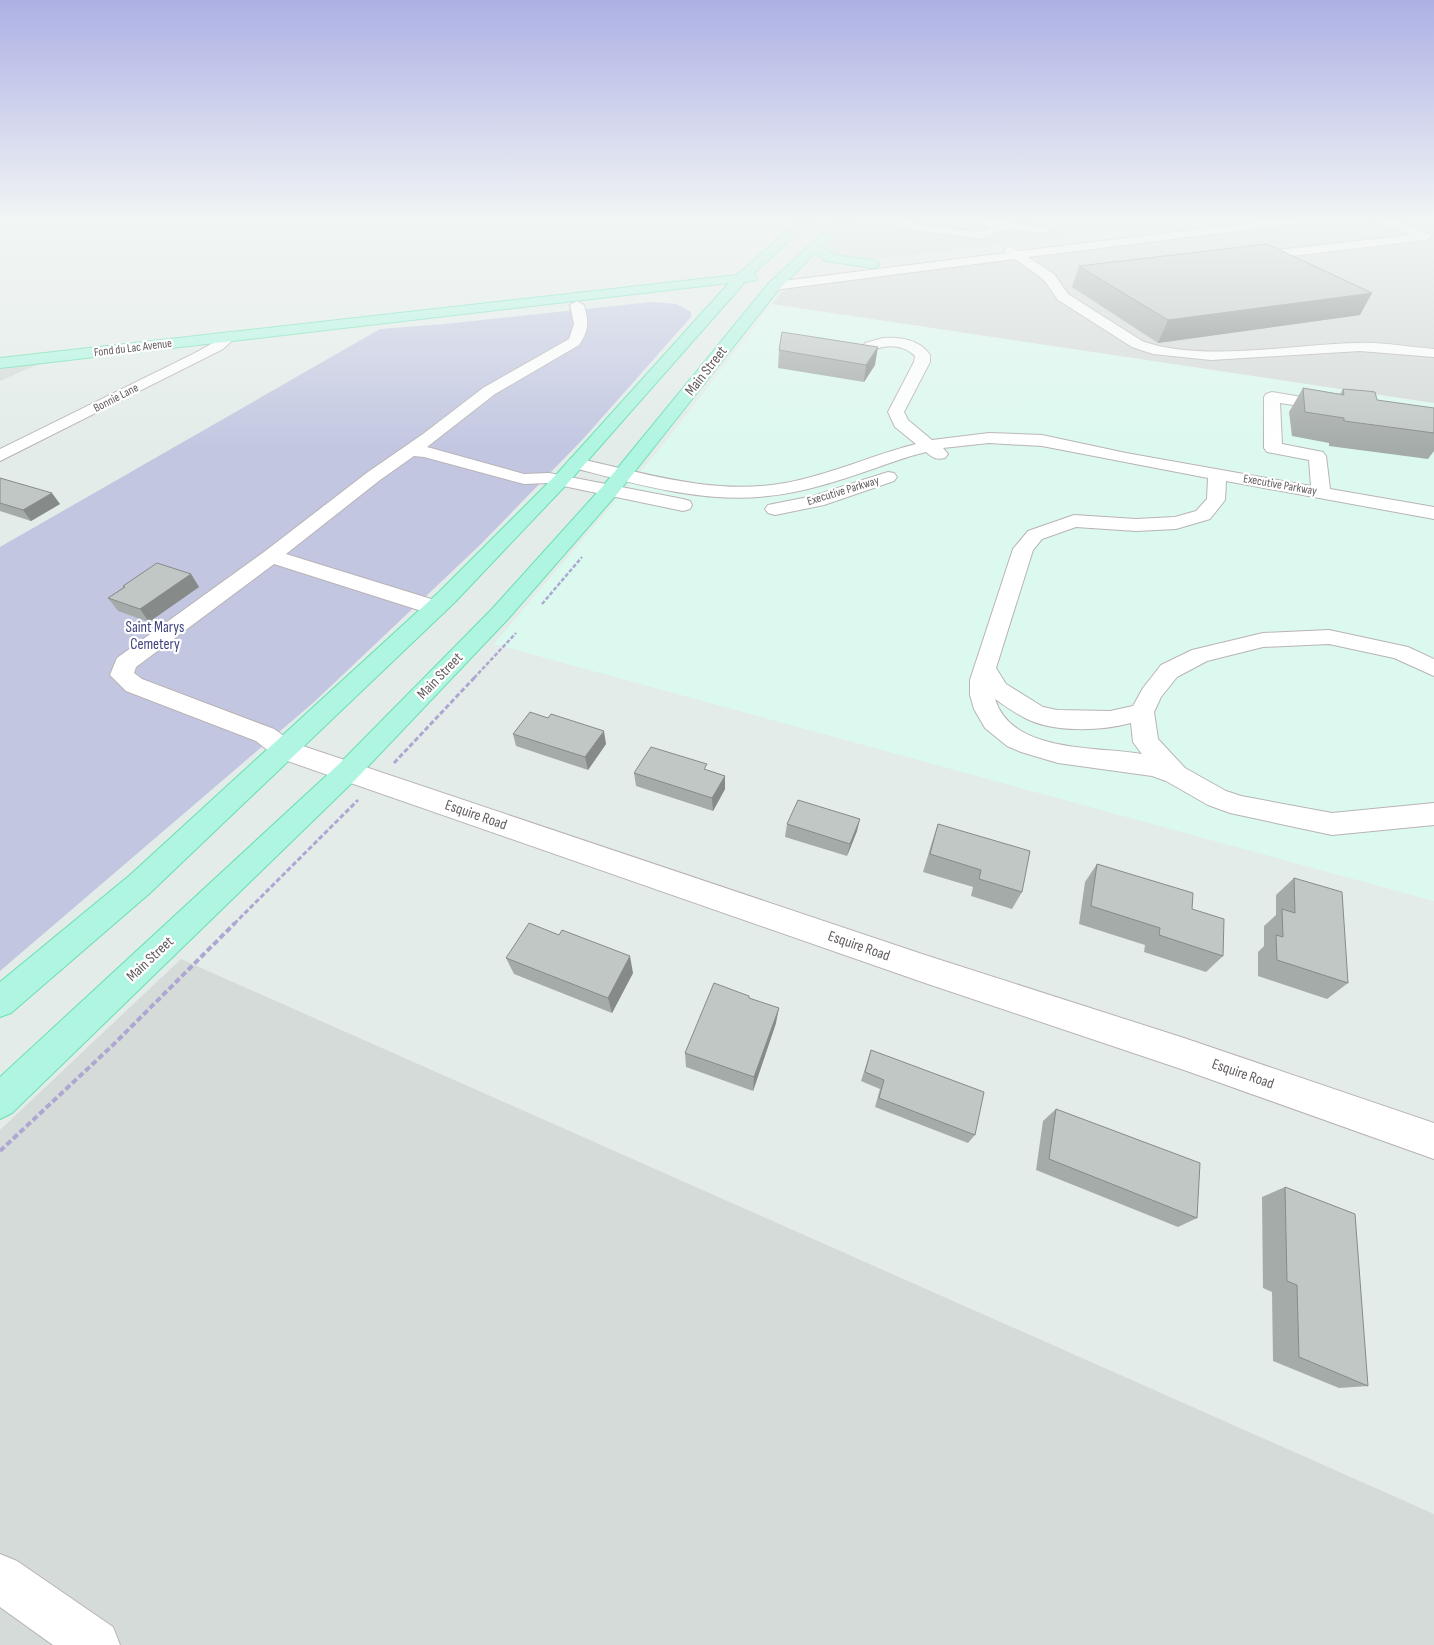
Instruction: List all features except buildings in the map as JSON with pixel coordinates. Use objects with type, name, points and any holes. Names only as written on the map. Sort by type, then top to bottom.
[{"type":"main road","name":"Fond du Lac Avenue","points":[[0,363],[355,322],[608,296]]},
{"type":"main road","name":"Fond du Lac Avenue","points":[[355,322],[463,317],[673,296]]},
{"type":"main road","name":"Main Street","points":[[0,1002],[140,884],[436,608],[562,473],[699,316],[724,296]]},
{"type":"main road","name":"Main Street","points":[[0,1101],[348,771],[500,614],[616,482],[672,413],[750,296]]},
{"type":"main road","points":[[650,298],[672,300]]},
{"type":"main road","points":[[672,413],[686,376],[696,361]]},
{"type":"street","points":[[1063,296],[1138,344],[1153,350],[1211,356],[1360,347],[1434,352]]},
{"type":"street","points":[[270,556],[489,391],[574,342],[581,334],[583,322],[577,305]]},
{"type":"street","name":"Bonnie Lane","points":[[0,456],[198,357],[218,346],[230,336]]},
{"type":"street","points":[[864,356],[870,346],[883,342],[909,345],[918,349],[923,355],[922,362],[896,412],[901,423],[946,460]]},
{"type":"street","points":[[1321,492],[1317,456],[1273,448],[1272,397],[1350,409]]},
{"type":"street","points":[[435,433],[443,441],[542,472],[562,473]]},
{"type":"street","name":"Executive Parkway","points":[[562,473],[616,482],[730,492],[766,491],[817,480],[953,440],[1006,437],[1045,440],[1083,446],[1125,458],[1434,513]]},
{"type":"street","points":[[410,451],[425,452],[524,479],[562,473]]},
{"type":"street","name":"Executive Parkway","points":[[926,465],[970,453],[992,452],[1014,452],[1084,459],[1125,458]]},
{"type":"street","name":"Executive Parkway","points":[[758,510],[817,501],[907,471]]},
{"type":"street","points":[[1217,473],[1216,500],[1203,514],[1194,518],[1176,523],[1136,525],[1074,521],[1036,534],[1023,549],[985,669],[981,694],[986,712],[1000,729],[1026,745],[1073,756],[1143,763],[1160,767],[1217,798],[1232,803],[1332,824],[1434,814]]},
{"type":"street","points":[[817,480],[835,495]]},
{"type":"street","name":"Executive Parkway","points":[[616,482],[702,508]]},
{"type":"street","points":[[270,556],[436,608]]},
{"type":"street","name":"Esquire Road","points":[[270,556],[125,663],[122,675],[134,685],[265,736],[285,750],[926,969],[1184,1054],[1434,1141]]},
{"type":"street","points":[[1176,775],[1146,742],[1142,712],[1151,694],[1170,671],[1200,655],[1263,640],[1329,637],[1400,652],[1434,668]]},
{"type":"street","points":[[985,669],[998,690],[1034,713],[1057,718],[1110,720],[1142,712]]},
{"type":"street","points":[[0,1578],[95,1645]]},
{"type":"path","points":[[0,1151],[113,1045],[358,800]]},
{"type":"shaded area","points":[[779,296],[1434,296],[1434,403],[772,304]]},
{"type":"shaded area","points":[[772,304],[1434,403],[1434,901],[494,644],[663,445]]},
{"type":"shaded area","points":[[43,362],[0,381],[0,366]]},
{"type":"shaded area","points":[[181,959],[1434,1514],[1434,1645],[0,1645],[0,1130]]},
{"type":"green space","name":"Saint Marys Cemetery","points":[[651,302],[676,304],[691,312],[691,317],[584,438],[480,545],[313,703],[0,971],[0,547],[380,329]]}]
